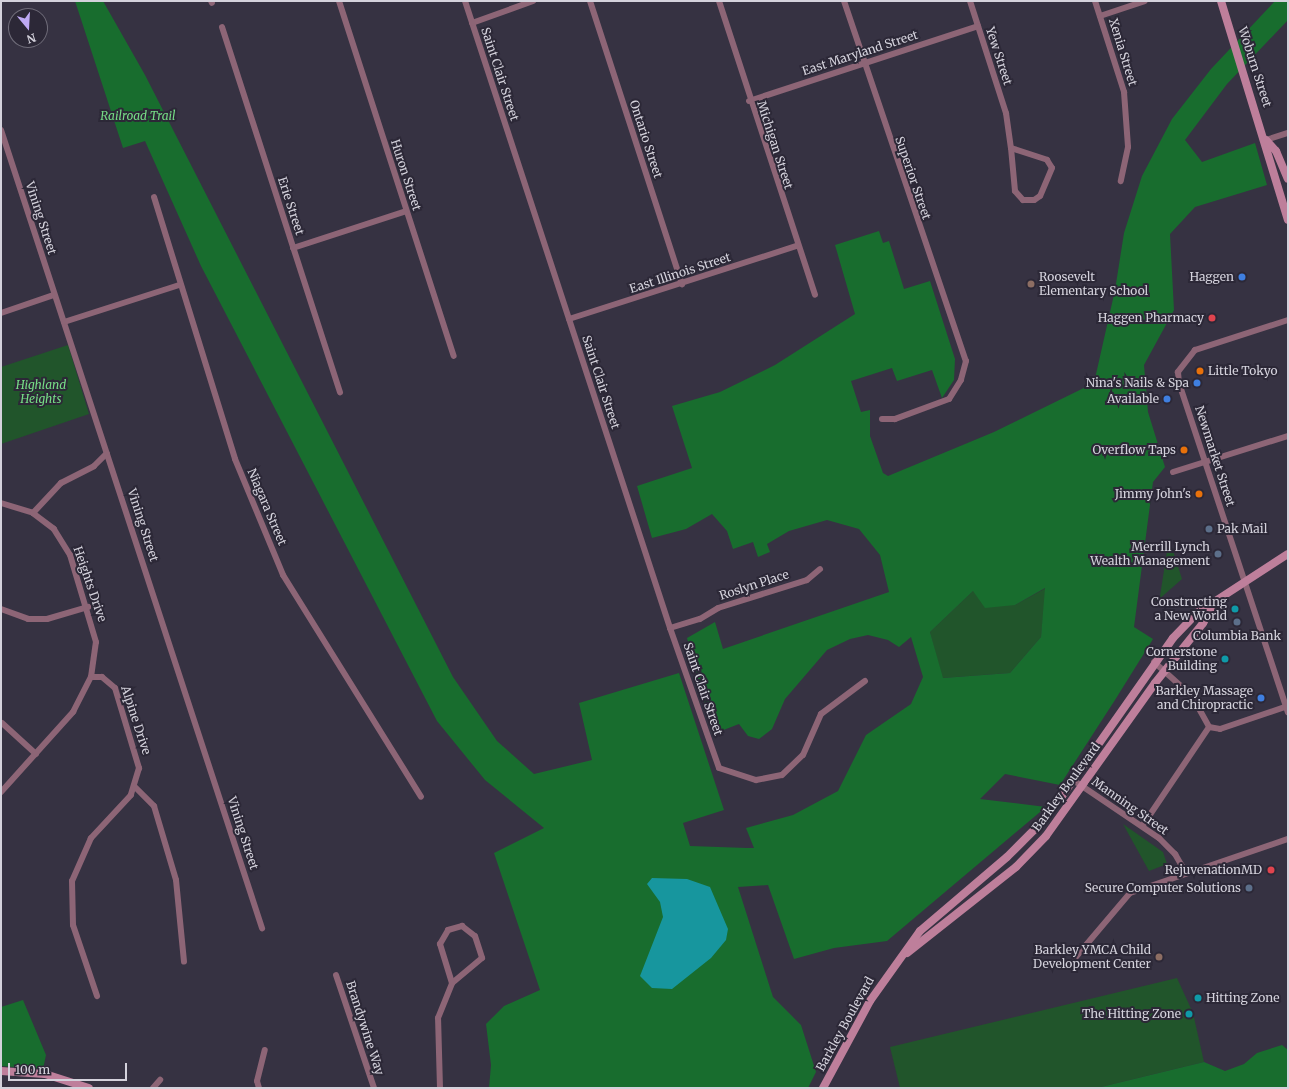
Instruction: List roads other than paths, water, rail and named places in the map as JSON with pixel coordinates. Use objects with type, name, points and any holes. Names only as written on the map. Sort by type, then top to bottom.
[{"type":"main road","name":"Woburn Street","points":[[1221,1],[1266,140],[1267,155],[1288,220]]},
{"type":"main road","name":"Woburn Street","points":[[1266,140],[1276,151],[1288,179]]},
{"type":"main road","name":"Barkley Boulevard","points":[[823,1088],[870,1001],[905,955],[920,931],[1034,830],[1073,780],[1154,662],[1177,633],[1244,580],[1288,554]]},
{"type":"main road","name":"Barkley Boulevard","points":[[905,955],[1016,868],[1046,836],[1164,671],[1203,623],[1213,603]]},
{"type":"main road","points":[[1,1071],[45,1074],[90,1088]]},
{"type":"street","name":"Huron Street","points":[[339,1],[454,356]]},
{"type":"street","name":"Saint Clair Street","points":[[465,1],[670,628],[719,768],[756,780],[782,775],[803,755],[821,714],[865,681]]},
{"type":"street","points":[[472,23],[533,1]]},
{"type":"street","name":"Ontario Street","points":[[590,1],[682,284]]},
{"type":"street","name":"Michigan Street","points":[[719,1],[749,101],[797,246],[815,295]]},
{"type":"street","name":"Superior Street","points":[[844,1],[863,64],[966,361],[961,380],[949,399],[895,419],[882,419]]},
{"type":"street","name":"Yew Street","points":[[970,1],[1007,119],[1011,148]]},
{"type":"street","name":"Xenia Street","points":[[1095,1],[1124,92],[1128,147],[1121,181]]},
{"type":"street","points":[[1100,16],[1145,1]]},
{"type":"street","name":"East Maryland Street","points":[[749,101],[978,26]]},
{"type":"street","name":"Erie Street","points":[[222,27],[340,392]]},
{"type":"street","name":"Vining Street","points":[[1,130],[262,928]]},
{"type":"street","points":[[1266,140],[1288,132]]},
{"type":"street","points":[[1011,148],[1047,160],[1052,168],[1040,196],[1034,200],[1023,200],[1015,191],[1011,148]]},
{"type":"street","name":"Niagara Street","points":[[154,197],[179,285],[235,459],[283,575],[420,797]]},
{"type":"street","points":[[293,248],[406,211]]},
{"type":"street","name":"East Illinois Street","points":[[569,319],[797,246]]},
{"type":"street","points":[[64,322],[179,285]]},
{"type":"street","points":[[1,313],[54,295]]},
{"type":"street","name":"Newmarket Street","points":[[1287,708],[1179,383],[1182,364],[1195,350],[1288,320]]},
{"type":"street","points":[[1173,472],[1288,436]]},
{"type":"street","points":[[1,504],[33,513],[61,482],[94,466],[107,453]]},
{"type":"street","name":"Heights Drive","points":[[1,792],[73,712],[91,677],[96,642],[88,606],[63,540],[33,513]]},
{"type":"street","name":"Roslyn Place","points":[[670,628],[700,619],[718,608],[806,580],[820,569]]},
{"type":"street","points":[[1,609],[28,618],[47,619],[88,606]]},
{"type":"street","points":[[1154,662],[1192,696],[1209,727]]},
{"type":"street","name":"Alpine Drive","points":[[91,677],[106,679],[117,692],[138,762],[136,787]]},
{"type":"street","points":[[1209,727],[1220,729],[1287,708]]},
{"type":"street","points":[[2,723],[36,754]]},
{"type":"street","points":[[1143,825],[1209,727]]},
{"type":"street","name":"Manning Street","points":[[1073,780],[1143,825],[1171,849],[1186,873]]},
{"type":"street","points":[[97,996],[73,925],[72,881],[91,838],[136,787],[154,806],[176,880],[184,962]]},
{"type":"street","points":[[1075,958],[1130,893],[1288,839]]},
{"type":"street","points":[[440,1088],[438,1018],[452,983],[482,958],[475,936],[462,926],[448,930],[440,944],[452,983]]},
{"type":"street","name":"Brandywine Way","points":[[336,975],[374,1088]]},
{"type":"street","points":[[259,1088],[257,1080],[265,1050]]},
{"type":"street","points":[[153,1088],[160,1080]]},
{"type":"water","points":[[652,878],[687,879],[710,887],[728,929],[726,940],[711,958],[672,989],[652,988],[640,976],[663,917],[660,902],[647,884]]},
{"type":"place","name":"Haggen","points":[[1242,277]]},
{"type":"place","name":"Roosevelt Elementary School","points":[[1031,284]]},
{"type":"place","name":"Haggen Pharmacy","points":[[1212,318]]},
{"type":"place","name":"Little Tokyo","points":[[1200,371]]},
{"type":"place","name":"Nina's Nails & Spa","points":[[1197,383]]},
{"type":"place","name":"Available","points":[[1167,399]]},
{"type":"place","name":"Overflow Taps","points":[[1184,450]]},
{"type":"place","name":"Jimmy John's","points":[[1199,494]]},
{"type":"place","name":"Pak Mail","points":[[1209,529]]},
{"type":"place","name":"Merrill Lynch Wealth Management","points":[[1218,554]]},
{"type":"place","name":"Constructing a New World","points":[[1235,609]]},
{"type":"place","name":"Columbia Bank","points":[[1237,622]]},
{"type":"place","name":"Cornerstone Building","points":[[1225,659]]},
{"type":"place","name":"Barkley Massage and Chiropractic","points":[[1261,698]]},
{"type":"place","name":"RejuvenationMD","points":[[1271,870]]},
{"type":"place","name":"Secure Computer Solutions","points":[[1249,888]]},
{"type":"place","name":"Barkley YMCA Child Development Center","points":[[1159,957]]},
{"type":"place","name":"Hitting Zone","points":[[1198,998]]},
{"type":"place","name":"The Hitting Zone","points":[[1189,1014]]},
{"type":"park label","name":"Railroad Trail","points":[[138,116]]},
{"type":"park label","name":"Highland Heights","points":[[41,392]]}]
